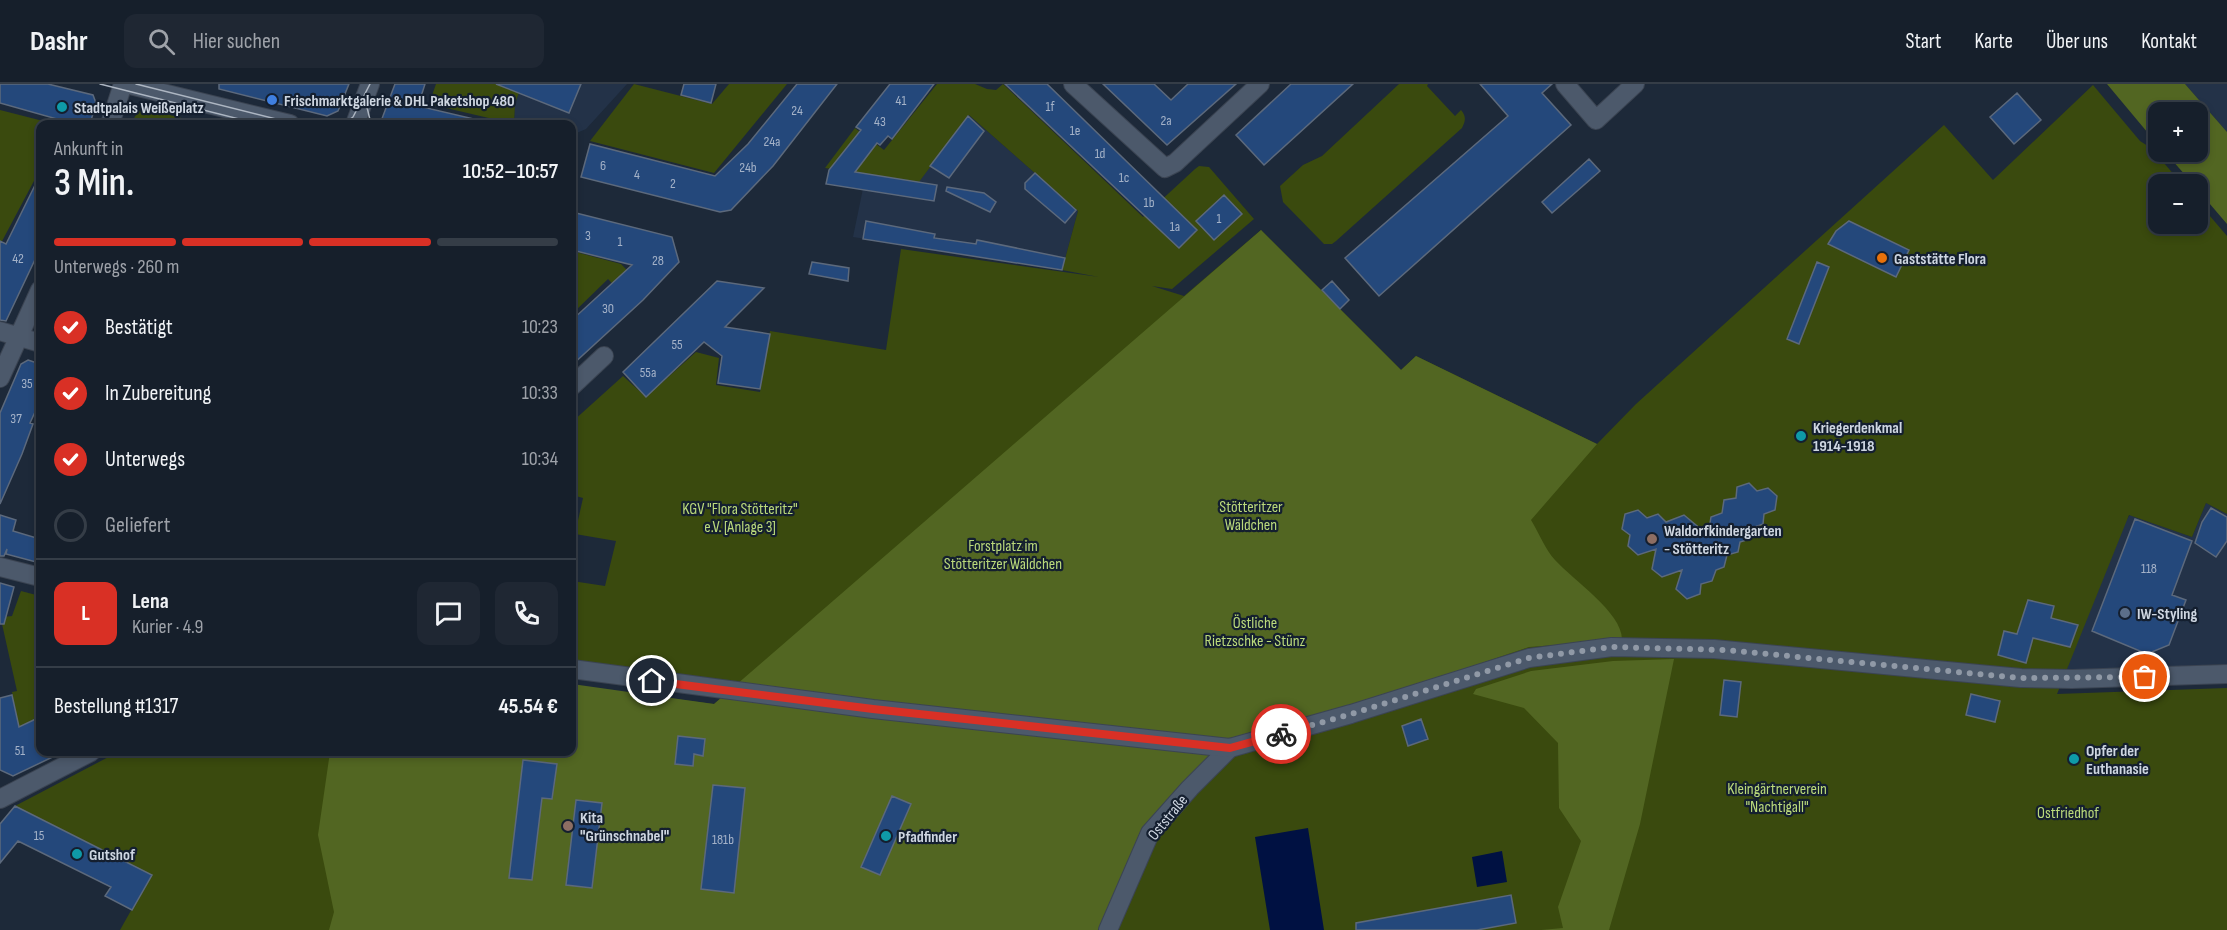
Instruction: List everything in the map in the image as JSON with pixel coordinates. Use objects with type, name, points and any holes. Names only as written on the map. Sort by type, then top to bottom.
[{"type":"street","points":[[112,120],[125,84],[274,120]]},
{"type":"street","points":[[356,120],[370,84]]},
{"type":"street","points":[[1073,84],[1165,168],[1175,163],[1260,84]]},
{"type":"street","points":[[1565,84],[1596,120],[1635,84]]},
{"type":"street","points":[[0,378],[36,299]]},
{"type":"street","points":[[0,332],[36,342]]},
{"type":"street","points":[[576,382],[604,356]]},
{"type":"street","points":[[0,567],[36,576]]},
{"type":"street","name":"Oststraße","points":[[576,670],[851,706],[1230,748],[1351,714],[1529,658],[1612,647],[1725,650],[2021,678],[2073,679],[2227,674]]},
{"type":"street","name":"Oststraße","points":[[1108,930],[1150,833],[1230,748]]},
{"type":"street","points":[[0,799],[83,756]]},
{"type":"shaded area","points":[[522,84],[627,84],[586,129],[576,133],[576,120],[514,120],[515,104]]},
{"type":"shaded area","points":[[2185,84],[2227,84],[2227,132],[2208,110],[2208,102],[2201,102]]},
{"type":"shaded area","points":[[969,115],[1078,211],[1062,270],[853,237],[866,174],[920,180]]},
{"type":"shaded area","points":[[2206,503],[2227,514],[2227,664],[2020,671],[2130,515],[2192,537]]},
{"type":"shaded area","points":[[1308,828],[1324,930],[1270,930],[1255,837]]},
{"type":"shaded area","points":[[1502,851],[1507,882],[1477,887],[1472,857]]},
{"type":"green space","points":[[436,84],[522,84],[515,104],[514,120],[497,120],[429,104]]},
{"type":"green space","points":[[634,84],[712,104],[729,84],[787,84],[714,173],[590,141]]},
{"type":"green space","name":"Östliche Rietzschke - Stünz","points":[[937,84],[975,84],[996,90],[1003,84],[1143,217],[1195,169],[1199,166],[1209,167],[1254,219],[1172,289],[1152,286],[1184,296],[1261,230],[1401,370],[1416,356],[1597,444],[1636,404],[1944,125],[1993,180],[2093,85],[2140,141],[2148,146],[2148,162],[2163,162],[2173,174],[2148,174],[2148,234],[2208,234],[2208,214],[2227,236],[2227,514],[2206,503],[2192,537],[2129,515],[2057,694],[2227,688],[2227,930],[120,930],[151,875],[15,806],[110,756],[576,756],[576,749],[644,695],[714,704],[735,686],[576,662],[576,582],[605,586],[616,541],[576,534],[583,498],[576,496],[576,418],[623,376],[646,397],[696,352],[719,358],[716,385],[760,392],[770,331],[886,350],[901,249],[1099,277],[1062,270],[1078,211],[969,115],[919,182],[825,168],[855,128],[884,150]]},
{"type":"green space","points":[[1399,84],[1428,84],[1427,86],[1455,116],[1461,110],[1465,118],[1462,128],[1336,241],[1332,244],[1324,244],[1283,202],[1280,186],[1303,165],[1322,156]]},
{"type":"green space","points":[[2107,84],[2185,84],[2201,102],[2148,102],[2148,133]]},
{"type":"green space","points":[[143,108],[189,120],[133,120]]},
{"type":"green space","points":[[0,110],[39,120],[36,120],[36,179],[0,245]]},
{"type":"green space","points":[[2208,110],[2227,132],[2227,224],[2208,202],[2208,174],[2184,174],[2174,162],[2208,162]]},
{"type":"green space","name":"Stötteritzer Wäldchen","points":[[1261,230],[1401,370],[1416,356],[1597,444],[1531,520],[1555,560],[1606,608],[1620,630],[1622,640],[1529,647],[1393,693],[1231,738],[1148,828],[1104,930],[329,930],[334,912],[318,835],[329,756],[576,756],[576,685],[714,704]]},
{"type":"green space","points":[[576,252],[621,264],[647,291],[633,305],[608,279],[576,310]]},
{"type":"green space","points":[[21,591],[36,595],[36,723],[19,730],[12,692],[17,691],[2,624],[3,617],[12,616]]},
{"type":"green space","points":[[1674,659],[1640,824],[1609,930],[1541,930],[1563,928],[1558,907],[1581,841],[1559,808],[1558,743],[1524,708],[1473,694],[1476,689],[1531,671],[1613,661]]},
{"type":"building","name":"Stadtpalais Weißeplatz","points":[[0,84],[48,84],[93,95],[96,103],[91,120],[57,120],[0,103]]},
{"type":"building","points":[[219,84],[349,84],[338,111],[327,116],[219,89]]},
{"type":"building","points":[[395,84],[425,84],[418,106],[474,119],[474,120],[382,120]]},
{"type":"building","points":[[496,84],[581,84],[569,113]]},
{"type":"building","points":[[684,84],[716,84],[711,103],[681,95]]},
{"type":"building","points":[[797,84],[837,84],[773,166],[731,210],[720,212],[581,177],[590,144],[715,176],[748,144]]},
{"type":"building","points":[[890,84],[934,84],[892,139],[888,136],[880,145],[877,143],[855,172],[937,185],[934,201],[826,184],[829,170],[861,130],[856,127]]},
{"type":"building","points":[[1005,84],[1047,84],[1197,230],[1179,248]]},
{"type":"building","points":[[1103,84],[1154,84],[1171,100],[1188,84],[1236,84],[1167,145]]},
{"type":"building","points":[[1291,84],[1353,84],[1264,165],[1236,135]]},
{"type":"building","points":[[1480,84],[1552,84],[1542,93],[1571,125],[1379,296],[1345,258],[1508,116]]},
{"type":"building","points":[[2017,93],[2041,120],[2014,144],[1990,117]]},
{"type":"building","points":[[968,116],[984,131],[949,178],[930,166]]},
{"type":"building","points":[[1589,159],[1600,171],[1552,213],[1542,202]]},
{"type":"building","points":[[1035,173],[1076,210],[1065,223],[1025,189],[1025,183]]},
{"type":"building","points":[[36,183],[36,257],[6,321],[0,320],[0,241],[6,244]]},
{"type":"building","points":[[947,187],[984,193],[996,202],[990,212],[946,191]]},
{"type":"building","points":[[1224,195],[1242,214],[1214,240],[1196,221]]},
{"type":"building","points":[[576,213],[672,237],[679,262],[643,300],[576,361],[576,316],[632,265],[576,251]]},
{"type":"building","points":[[866,221],[935,234],[934,238],[976,244],[977,240],[1065,258],[1062,270],[863,239]]},
{"type":"building","points":[[1849,221],[1909,250],[1896,277],[1828,244],[1836,231]]},
{"type":"building","points":[[812,262],[849,268],[848,281],[809,274]]},
{"type":"building","points":[[1817,262],[1829,267],[1799,344],[1787,339]]},
{"type":"building","points":[[717,281],[764,288],[725,327],[770,334],[760,389],[718,383],[722,356],[704,342],[646,397],[623,372]]},
{"type":"building","points":[[1332,281],[1349,300],[1340,309],[1322,290]]},
{"type":"building","points":[[28,360],[36,363],[36,410],[22,454],[0,504],[0,413],[21,364]]},
{"type":"building","points":[[1749,483],[1757,491],[1768,488],[1777,496],[1775,510],[1764,514],[1763,524],[1752,528],[1750,539],[1740,542],[1738,552],[1727,555],[1724,567],[1716,570],[1712,581],[1701,584],[1700,594],[1687,599],[1676,589],[1682,570],[1662,577],[1652,569],[1656,549],[1638,555],[1628,546],[1630,535],[1622,529],[1625,514],[1638,510],[1647,518],[1658,514],[1666,522],[1684,515],[1708,535],[1711,517],[1722,513],[1724,500],[1736,498],[1737,487]]},
{"type":"building","points":[[2211,508],[2227,517],[2227,541],[2216,557],[2195,543],[2202,522]]},
{"type":"building","points":[[0,515],[16,520],[13,531],[36,538],[36,562],[6,554],[7,549],[4,556],[0,556]]},
{"type":"building","points":[[2135,519],[2192,541],[2172,595],[2186,600],[2169,645],[2147,654],[2092,631]]},
{"type":"building","points":[[0,583],[14,587],[4,624],[0,624]]},
{"type":"building","points":[[2028,600],[2054,606],[2051,618],[2078,625],[2070,647],[2033,638],[2026,663],[1998,655],[2004,631],[2017,634]]},
{"type":"building","points":[[1724,680],[1741,682],[1737,717],[1720,715]]},
{"type":"building","points":[[1971,694],[2000,701],[1995,722],[1966,715]]},
{"type":"building","points":[[12,695],[19,727],[36,719],[36,756],[55,756],[13,776],[0,770],[0,698]]},
{"type":"building","points":[[1421,719],[1428,739],[1408,746],[1402,726]]},
{"type":"building","points":[[678,736],[705,739],[703,756],[694,754],[693,766],[675,764]]},
{"type":"building","points":[[523,760],[557,764],[552,799],[542,798],[532,880],[509,878]]},
{"type":"building","points":[[713,785],[745,788],[734,893],[701,889]]},
{"type":"building","name":"Pfadfinder","points":[[892,796],[911,804],[880,875],[861,867]]},
{"type":"building","points":[[576,800],[602,803],[592,888],[566,885]]},
{"type":"building","name":"Gutshof","points":[[15,806],[152,875],[132,910],[105,896],[111,887],[18,841],[0,863],[0,824]]},
{"type":"building","points":[[1511,895],[1516,923],[1477,930],[1356,930],[1356,923]]},
{"type":"tram line","points":[[100,84],[243,120]]},
{"type":"tram line","points":[[136,84],[280,120]]},
{"type":"tram line","points":[[349,120],[353,117],[370,84]]},
{"type":"tram line","points":[[368,96],[366,103],[370,120]]},
{"type":"way so far","points":[[1281,734],[1529,658],[1612,647],[1725,650],[2021,678],[2145,677]]},
{"type":"place","name":"Frischmarktgalerie & DHL Paketshop 480","points":[[272,100]]},
{"type":"place","name":"Stadtpalais Weißeplatz","points":[[62,107]]},
{"type":"place","name":"Gaststätte Flora","points":[[1882,258]]},
{"type":"place","name":"Kriegerdenkmal 1914-1918","points":[[1801,436]]},
{"type":"place","name":"Waldorfkindergarten - Stötteritz","points":[[1652,539]]},
{"type":"place","name":"IW-Styling","points":[[2125,613]]},
{"type":"place","name":"Opfer der Euthanasie","points":[[2074,759]]},
{"type":"place","name":"Kita \"Grünschnabel\"","points":[[568,826]]},
{"type":"place","name":"Pfadfinder","points":[[886,836]]},
{"type":"place","name":"Gutshof","points":[[77,854]]},
{"type":"route","points":[[652,681],[873,709],[1230,748],[1281,734]]},
{"type":"park label","name":"KGV \"Flora Stötteritz\" e.V. [Anlage 3]","points":[[740,517]]},
{"type":"park label","name":"Forstplatz im Stötteritzer Wäldchen","points":[[1003,554]]},
{"type":"park label","name":"Kleingärtnerverein \"Nachtigall\"","points":[[1777,797]]},
{"type":"park label","name":"Ostfriedhof","points":[[2068,812]]}]
